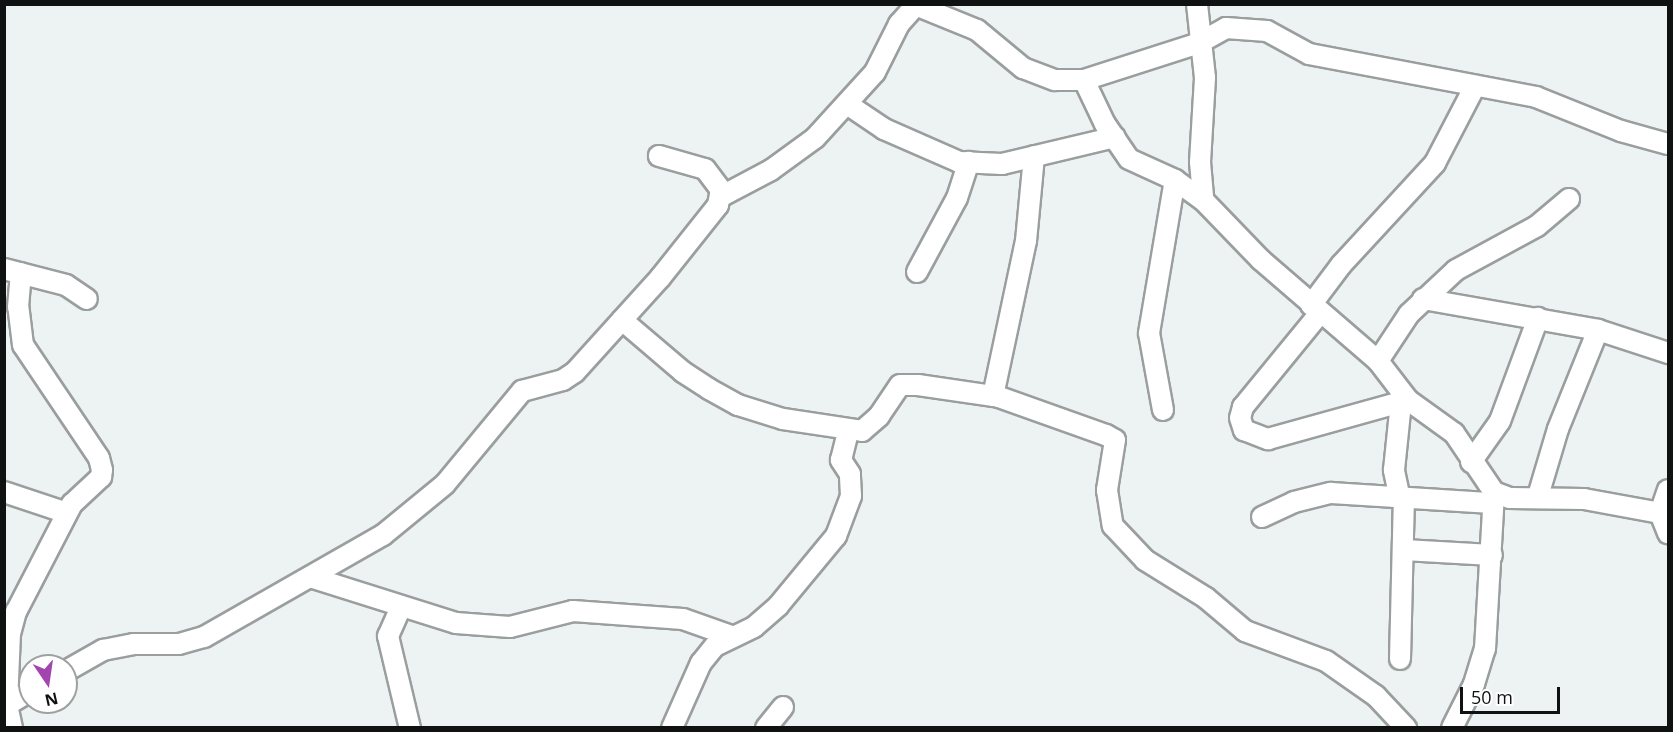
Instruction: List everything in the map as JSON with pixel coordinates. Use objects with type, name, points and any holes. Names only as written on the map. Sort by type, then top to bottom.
[{"type":"street","points":[[1197,4],[1206,104],[1200,162],[1203,200]]},
{"type":"street","points":[[720,197],[739,190],[815,138],[874,72],[899,24],[914,5],[977,30],[1023,68],[1055,80],[1084,80],[1199,43],[1226,28],[1267,31],[1309,54],[1536,97],[1621,131],[1668,144]]},
{"type":"street","points":[[1084,80],[1129,159],[1139,166],[1175,180],[1203,200],[1316,309],[1378,361],[1404,401],[1454,433],[1493,497],[1492,555],[1485,649],[1474,684],[1452,728]]},
{"type":"street","points":[[1404,401],[1268,439],[1244,430],[1240,418],[1243,407],[1304,339],[1316,309],[1341,265],[1435,163],[1475,86]]},
{"type":"street","points":[[847,104],[884,129],[959,162],[1002,164],[1115,137]]},
{"type":"street","points":[[78,664],[103,650],[134,644],[178,644],[204,637],[383,535],[445,484],[496,425],[508,403],[522,392],[563,380],[575,372],[660,278],[720,197],[721,190],[705,170],[659,156]]},
{"type":"street","points":[[993,396],[1022,262],[1034,156]]},
{"type":"street","points":[[917,272],[957,198],[969,162]]},
{"type":"street","points":[[1163,410],[1149,333],[1175,180]]},
{"type":"street","points":[[1378,361],[1390,338],[1423,299],[1456,270],[1537,226],[1569,199]]},
{"type":"street","points":[[12,728],[7,705],[10,634],[25,592],[67,513],[101,477],[102,470],[99,458],[23,345],[13,271],[66,285],[87,299]]},
{"type":"street","points":[[1423,299],[1598,330],[1668,353]]},
{"type":"street","points":[[1471,462],[1500,421],[1538,318]]},
{"type":"street","points":[[622,320],[683,372],[738,405],[783,419],[848,431],[862,430],[879,416],[900,385],[993,396],[1115,440],[1107,490],[1113,526],[1145,560],[1206,598],[1245,631],[1326,661],[1381,700],[1406,728]]},
{"type":"street","points":[[1538,496],[1558,429],[1598,330]]},
{"type":"street","points":[[1400,659],[1404,550],[1402,499],[1394,470],[1404,401]]},
{"type":"street","points":[[672,728],[701,663],[731,636],[754,627],[778,606],[836,536],[851,496],[850,474],[841,460],[848,431]]},
{"type":"street","points":[[1668,489],[1660,513],[1668,533]]},
{"type":"street","points":[[4,492],[67,513]]},
{"type":"street","points":[[1262,517],[1294,502],[1331,493],[1402,499],[1538,496],[1584,499],[1660,513]]},
{"type":"street","points":[[1404,550],[1492,555]]},
{"type":"street","points":[[310,577],[432,618],[487,627],[510,627],[573,611],[683,619],[731,636]]},
{"type":"street","points":[[4,593],[25,592]]},
{"type":"street","points":[[401,607],[388,636],[410,728]]},
{"type":"street","points":[[7,705],[18,699]]},
{"type":"street","points":[[766,728],[783,707]]}]
